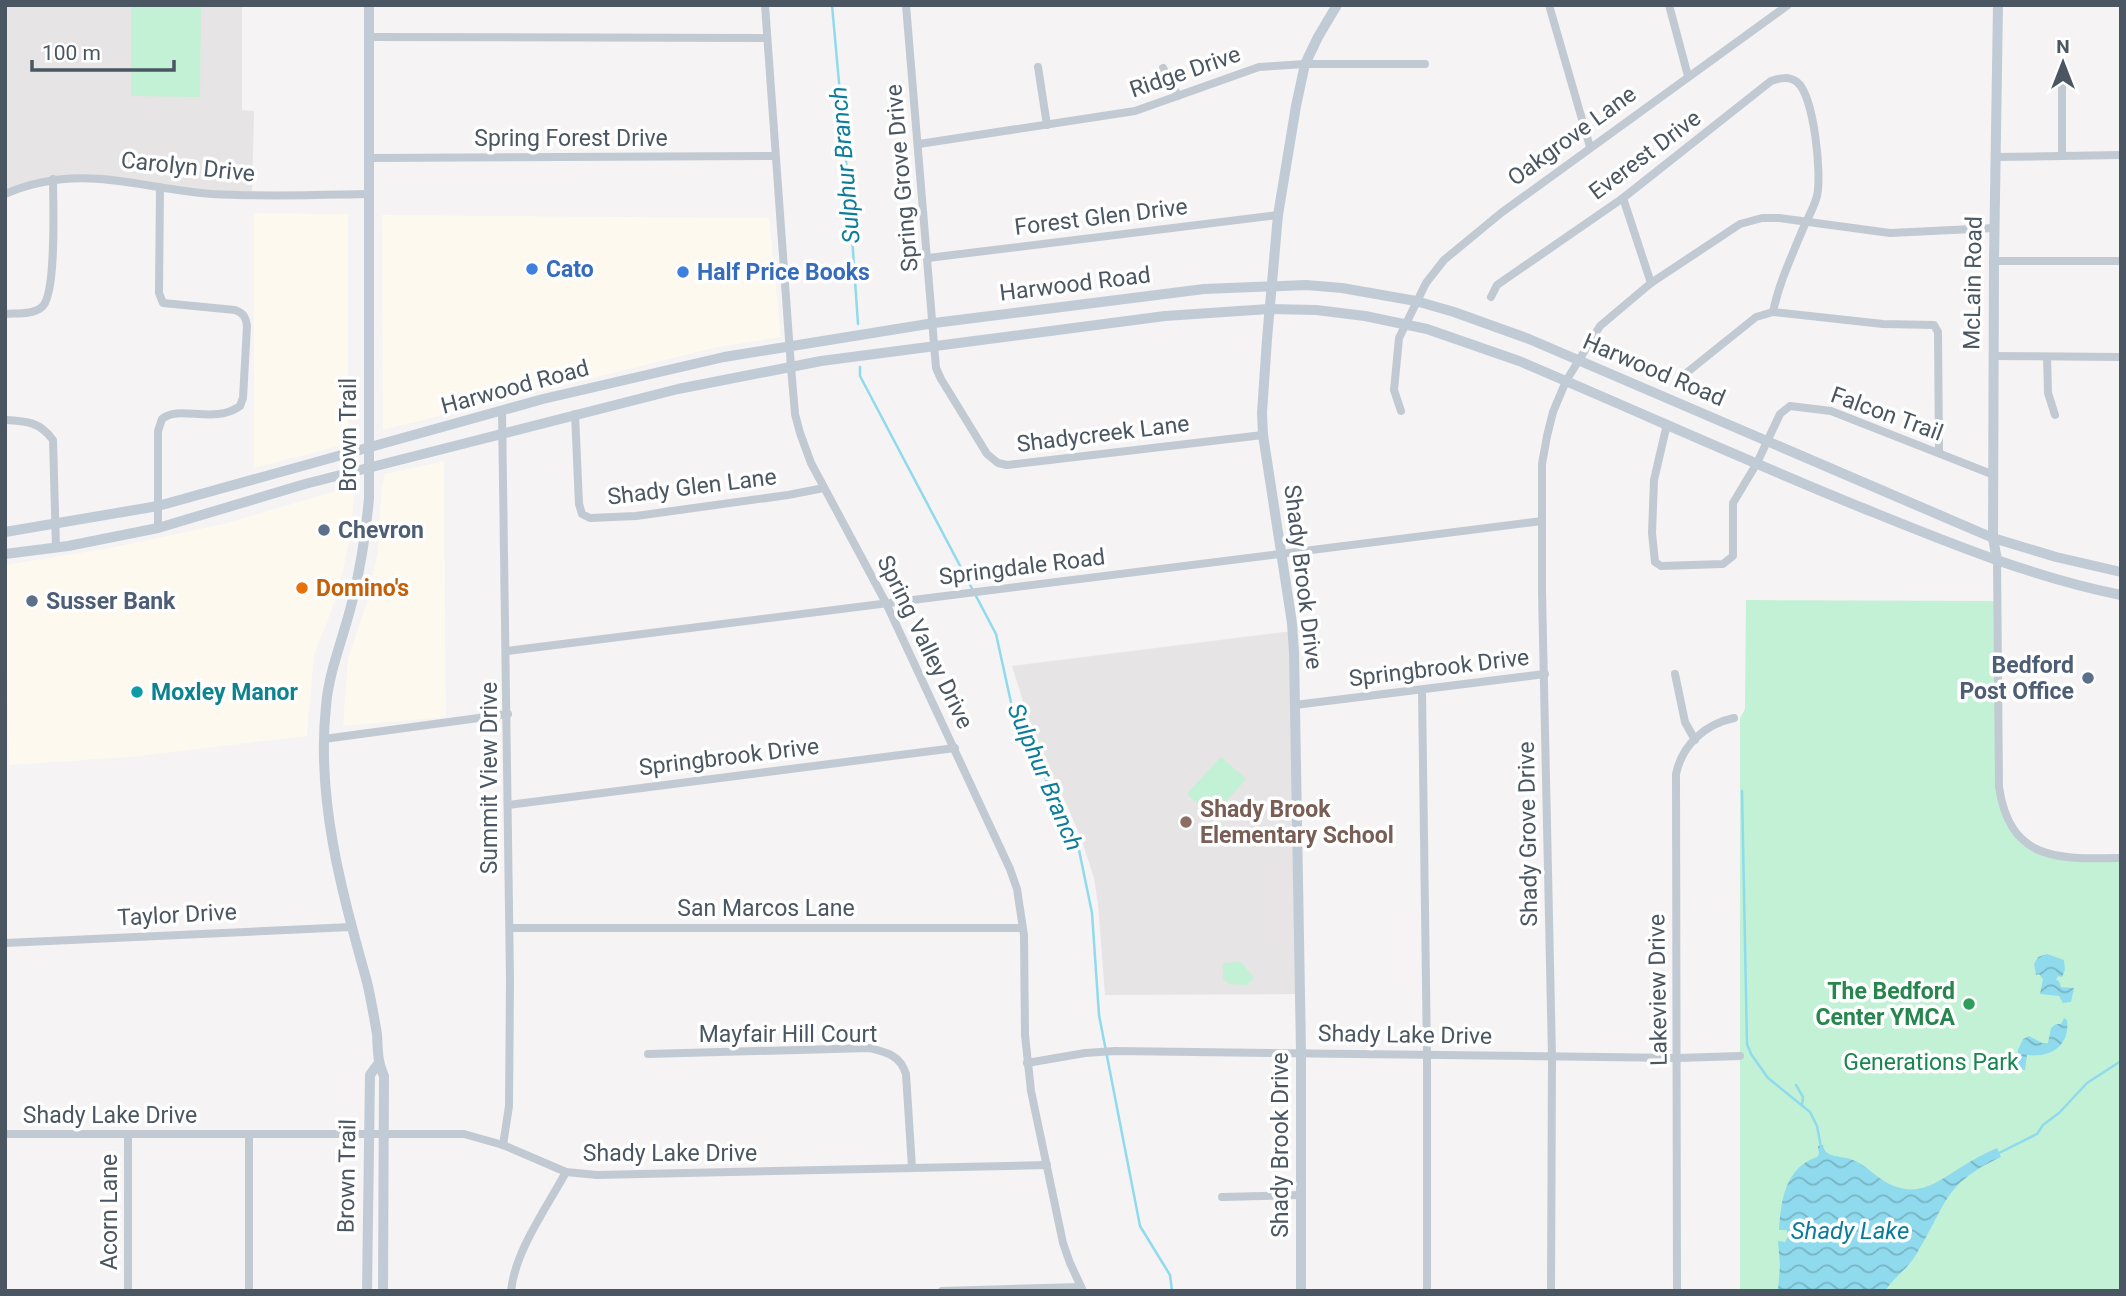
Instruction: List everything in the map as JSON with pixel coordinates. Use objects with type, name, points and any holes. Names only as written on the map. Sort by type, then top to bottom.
[{"type":"main road","name":"Brown Trail","points":[[369,5],[369,468],[365,541],[353,599],[329,682],[324,778],[329,826],[351,927],[371,998],[378,1064],[384,1076],[383,1291]]},
{"type":"main road","name":"Shady Brook Drive","points":[[1301,1291],[1296,705],[1292,623],[1280,555],[1262,413],[1278,215],[1296,106],[1306,64],[1337,5]]},
{"type":"main road","name":"McLain Road","points":[[1997,560],[1993,538],[1993,356],[1998,5]]},
{"type":"main road","name":"Harwood Road","points":[[5,532],[158,506],[502,411],[686,365],[933,323],[1204,289],[1271,285],[1342,288],[1416,301],[1482,321],[1993,538],[2056,557],[2121,572]]},
{"type":"main road","name":"Harwood Road","points":[[5,554],[56,548],[158,528],[369,468],[575,414],[678,389],[821,361],[1165,316],[1269,309],[1316,310],[1406,324],[1475,344],[1920,531],[1997,560],[2076,585],[2121,595]]},
{"type":"main road","name":"Brown Trail","points":[[367,1291],[370,1075],[378,1064]]},
{"type":"street","name":"Spring Valley Drive","points":[[765,5],[795,414],[811,463],[886,603],[955,748],[1017,889],[1023,928],[1027,1063],[1031,1091],[1063,1242],[1082,1289]]},
{"type":"street","name":"Spring Grove Drive","points":[[906,5],[934,347]]},
{"type":"street","points":[[1549,5],[1590,147]]},
{"type":"street","points":[[1669,5],[1688,76]]},
{"type":"street","name":"Oakgrove Lane","points":[[1401,411],[1394,390],[1399,338],[1426,283],[1457,248],[1590,147],[1788,5]]},
{"type":"street","points":[[369,37],[767,38]]},
{"type":"street","name":"Ridge Drive","points":[[919,144],[1135,111],[1259,67],[1306,64],[1424,64]]},
{"type":"street","points":[[1038,67],[1047,125]]},
{"type":"street","points":[[1163,68],[1178,96]]},
{"type":"street","name":"Everest Drive","points":[[1492,297],[1497,285],[1623,198],[1771,81],[1779,78],[1794,79],[1799,83],[1812,116],[1819,183],[1817,199],[1806,222]]},
{"type":"street","points":[[2062,82],[2062,156]]},
{"type":"street","points":[[1995,157],[2121,155]]},
{"type":"street","name":"Spring Forest Drive","points":[[369,158],[774,156]]},
{"type":"street","name":"Carolyn Drive","points":[[5,194],[53,179],[109,178],[160,187],[240,195],[368,194]]},
{"type":"street","points":[[5,314],[41,309],[48,299],[52,265],[53,179]]},
{"type":"street","points":[[158,528],[158,431],[162,419],[170,413],[220,416],[240,407],[243,398],[247,326],[246,318],[235,310],[163,303],[159,293],[160,187]]},
{"type":"street","points":[[1623,198],[1651,283]]},
{"type":"street","name":"Forest Glen Drive","points":[[928,258],[1278,215]]},
{"type":"street","name":"Shady Grove Drive","points":[[1551,1291],[1552,1057],[1542,464],[1553,412],[1566,381],[1600,326],[1651,283],[1740,224],[1762,218],[1890,233],[1994,228]]},
{"type":"street","points":[[1773,312],[1779,285],[1806,222]]},
{"type":"street","points":[[1994,261],[2121,261]]},
{"type":"street","points":[[1685,374],[1756,317],[1773,312],[1883,324],[1934,325],[1939,343],[1939,452]]},
{"type":"street","name":"Shadycreek Lane","points":[[934,347],[936,368],[941,379],[987,454],[998,463],[1007,465],[1263,435]]},
{"type":"street","points":[[1993,356],[2121,357]]},
{"type":"street","points":[[2047,358],[2048,393],[2055,415]]},
{"type":"street","name":"Falcon Trail","points":[[1667,424],[1654,480],[1652,533],[1655,562],[1661,566],[1723,564],[1733,556],[1733,503],[1757,463],[1780,414],[1790,406],[1831,411],[1994,475]]},
{"type":"street","name":"Summit View Drive","points":[[502,411],[510,928],[509,1106],[503,1145]]},
{"type":"street","name":"Shady Glen Lane","points":[[575,414],[579,504],[582,514],[590,518],[636,516],[824,488]]},
{"type":"street","points":[[5,420],[34,423],[42,427],[52,440],[56,548]]},
{"type":"street","name":"Springdale Road","points":[[507,652],[1420,535],[1542,522]]},
{"type":"street","points":[[1997,560],[2000,787],[2006,815],[2018,837],[2045,854],[2061,858],[2121,858]]},
{"type":"street","name":"Springbrook Drive","points":[[1296,705],[1545,674]]},
{"type":"street","points":[[1675,674],[1685,722],[1695,740]]},
{"type":"street","points":[[1422,691],[1427,1291]]},
{"type":"street","points":[[324,739],[508,714]]},
{"type":"street","name":"Lakeview Drive","points":[[1677,1291],[1676,774],[1682,756],[1706,728],[1734,719]]},
{"type":"street","name":"Springbrook Drive","points":[[508,805],[955,748]]},
{"type":"street","name":"Taylor Drive","points":[[5,943],[351,927]]},
{"type":"street","name":"San Marcos Lane","points":[[510,928],[1023,928]]},
{"type":"street","name":"Mayfair Hill Court","points":[[648,1054],[869,1048],[888,1052],[899,1060],[906,1074],[912,1168]]},
{"type":"street","name":"Shady Lake Drive","points":[[1027,1063],[1115,1051],[1427,1056],[1740,1056]]},
{"type":"street","name":"Shady Lake Drive","points":[[5,1134],[464,1135],[503,1145],[566,1172],[597,1175],[1047,1165]]},
{"type":"street","name":"Acorn Lane","points":[[128,1134],[128,1291]]},
{"type":"street","points":[[249,1134],[249,1291]]},
{"type":"street","points":[[511,1291],[521,1254],[566,1172]]},
{"type":"street","points":[[1222,1197],[1302,1195]]},
{"type":"street","points":[[942,1291],[1082,1289]]},
{"type":"shaded area","points":[[5,5],[242,5],[242,110],[254,111],[252,195],[82,177],[5,194]]},
{"type":"shaded area","points":[[254,213],[348,214],[348,431],[347,444],[254,468]]},
{"type":"shaded area","points":[[382,215],[769,218],[781,337],[713,348],[383,430]]},
{"type":"shaded area","points":[[444,461],[446,717],[343,726],[348,658],[367,602],[378,550],[385,474]]},
{"type":"shaded area","points":[[346,488],[354,495],[351,531],[338,594],[314,655],[307,736],[130,757],[9,765],[5,565],[110,548],[223,524]]},
{"type":"shaded area","name":"Shady Brook Elementary School","points":[[1293,631],[1301,994],[1105,995],[1094,878],[1065,801],[1028,727],[1028,717],[1012,666]]},
{"type":"green space","points":[[131,5],[201,5],[200,97],[131,96]]},
{"type":"green space","name":"Generations Park","points":[[1746,600],[1999,601],[1999,787],[2009,823],[2046,854],[2121,858],[2121,1291],[1740,1291],[1740,718],[1745,709]]},
{"type":"green space","points":[[1221,757],[1246,779],[1212,817],[1187,794]]},
{"type":"green space","points":[[1241,962],[1254,978],[1247,985],[1229,984],[1223,979],[1223,963]]},
{"type":"water","points":[[2047,954],[2064,960],[2065,970],[2062,977],[2058,976],[2056,980],[2061,987],[2074,988],[2071,1002],[2063,1003],[2059,996],[2040,994],[2043,979],[2039,974],[2036,975],[2034,964],[2038,957]]},
{"type":"water","points":[[2064,1018],[2067,1020],[2067,1029],[2062,1043],[2051,1052],[2027,1055],[2025,1070],[2018,1069],[2018,1050],[2023,1039],[2029,1036],[2048,1043],[2051,1028],[2061,1024]]},
{"type":"water","name":"Shady Lake","points":[[1823,1145],[1830,1155],[1853,1160],[1888,1183],[1904,1189],[1931,1185],[1997,1148],[2001,1157],[1968,1176],[1957,1186],[1941,1208],[1914,1258],[1885,1291],[1778,1291],[1778,1241],[1785,1242],[1789,1235],[1786,1230],[1779,1230],[1783,1197],[1791,1177],[1806,1162],[1817,1157],[1818,1146]]},
{"type":"waterway","name":"Sulphur Branch","points":[[832,5],[858,324]]},
{"type":"waterway","name":"Sulphur Branch","points":[[860,367],[860,376],[996,634],[1012,707],[1079,850],[1092,913],[1099,1015],[1140,1226],[1170,1275],[1172,1291]]},
{"type":"waterway","points":[[1742,791],[1747,1044],[1768,1078],[1810,1112],[1817,1126],[1821,1147]]},
{"type":"waterway","points":[[1997,1154],[2037,1134],[2087,1083],[2121,1061]]},
{"type":"waterway","points":[[1796,1085],[1803,1097],[1802,1105]]},
{"type":"place","name":"Cato","points":[[532,269]]},
{"type":"place","name":"Half Price Books","points":[[683,272]]},
{"type":"place","name":"Chevron","points":[[324,530]]},
{"type":"place","name":"Domino's","points":[[302,588]]},
{"type":"place","name":"Susser Bank","points":[[32,601]]},
{"type":"place","name":"Bedford Post Office","points":[[2088,678]]},
{"type":"place","name":"Moxley Manor","points":[[137,692]]},
{"type":"place","name":"Shady Brook Elementary School","points":[[1186,822]]},
{"type":"place","name":"The Bedford Center YMCA","points":[[1969,1004]]}]
